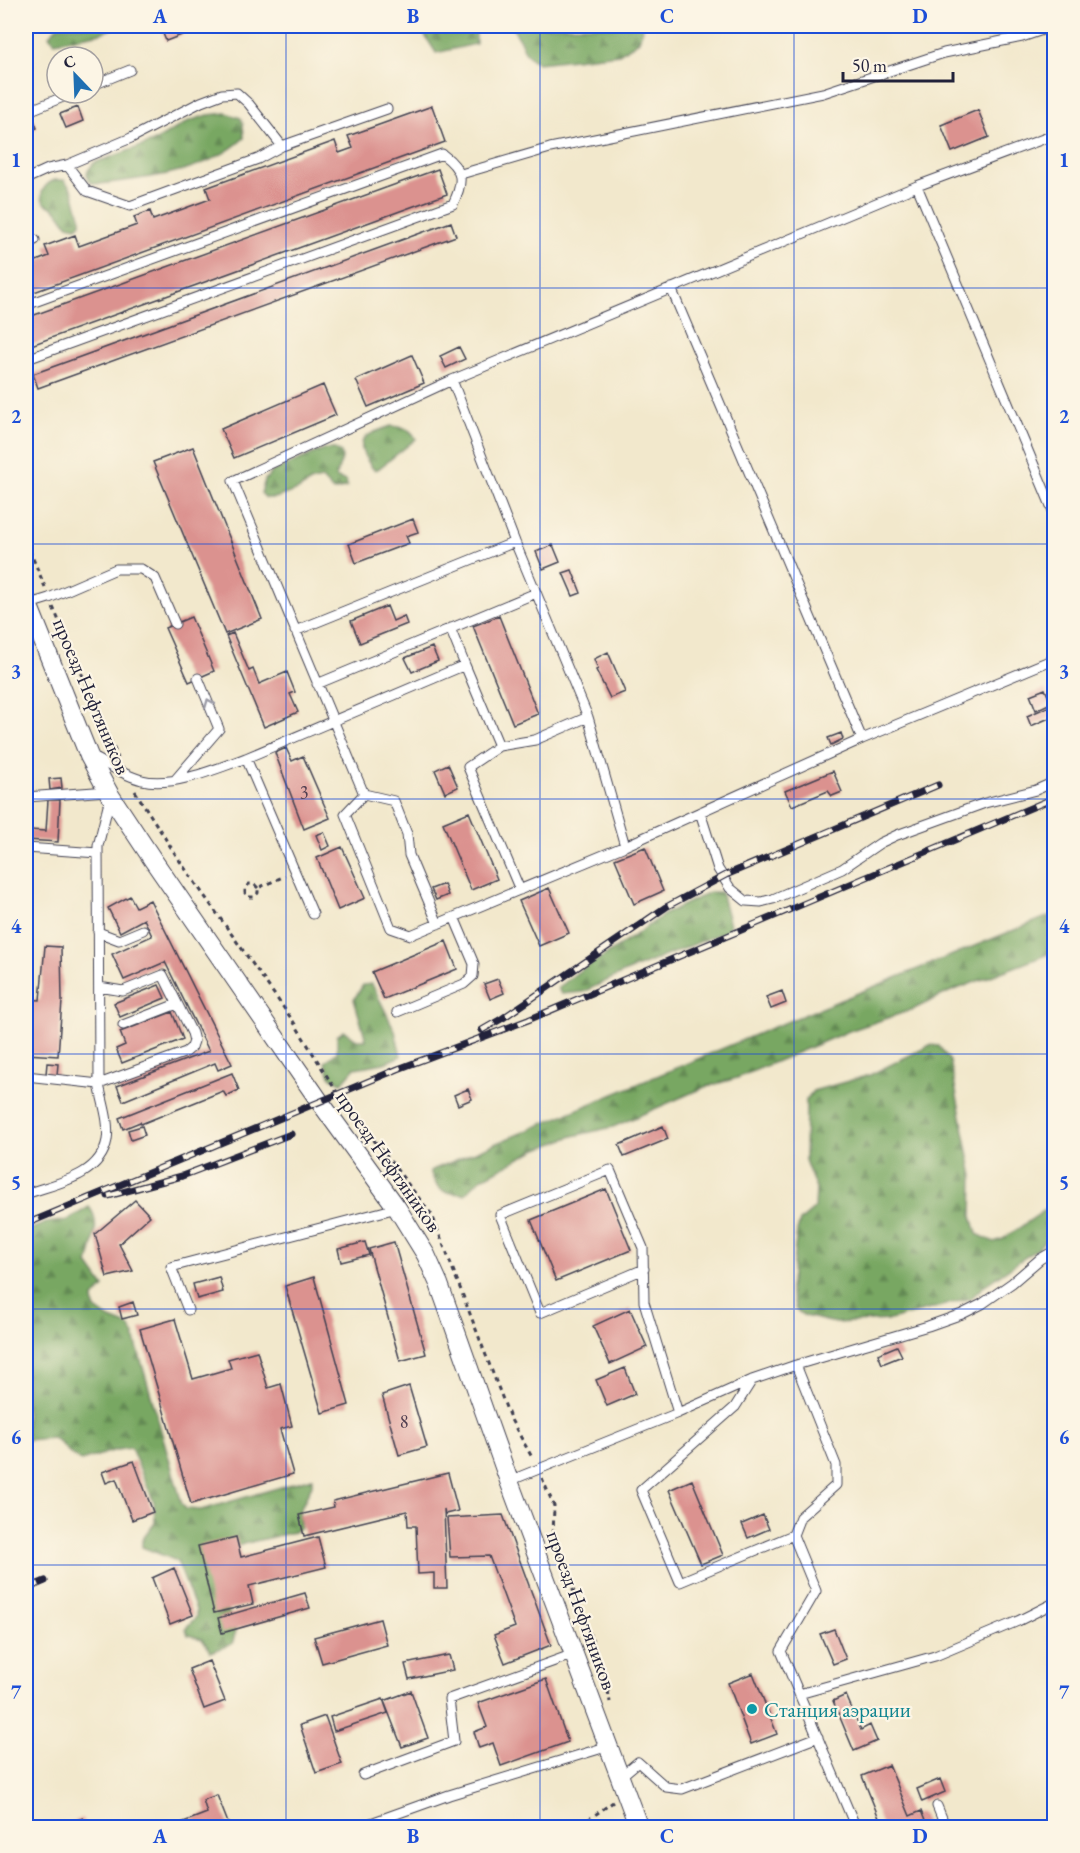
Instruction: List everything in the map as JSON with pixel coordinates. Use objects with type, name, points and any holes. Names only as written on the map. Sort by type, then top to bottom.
[{"type":"street","name":"проезд Нефтяников","points":[[26,603],[90,756],[109,793],[320,1102],[397,1208],[426,1255],[439,1284],[509,1481],[639,1827]]},
{"type":"lane","points":[[460,174],[550,148],[823,93],[944,53],[1022,37],[1054,26]]},
{"type":"lane","points":[[105,80],[130,70]]},
{"type":"lane","points":[[26,179],[48,169],[67,165],[131,138],[201,102],[222,94],[237,93],[249,104],[282,146]]},
{"type":"lane","points":[[26,112],[45,104]]},
{"type":"lane","points":[[67,165],[87,191],[130,206],[258,159],[282,146],[387,109]]},
{"type":"lane","points":[[364,794],[233,481],[452,380],[917,186],[1054,135]]},
{"type":"lane","points":[[26,305],[442,154],[451,160],[460,174],[461,188],[453,204],[26,358]]},
{"type":"lane","points":[[917,186],[1054,513]]},
{"type":"lane","points":[[671,288],[862,739]]},
{"type":"lane","points":[[452,380],[515,542],[588,717],[625,846]]},
{"type":"lane","points":[[295,631],[515,542]]},
{"type":"lane","points":[[26,603],[49,598],[116,569],[141,569],[155,579],[175,624]]},
{"type":"lane","points":[[317,684],[536,593]]},
{"type":"lane","points":[[450,628],[499,746]]},
{"type":"lane","points":[[364,794],[345,814],[391,928],[411,935],[625,846],[862,739],[1054,659]]},
{"type":"lane","points":[[90,756],[143,781],[175,780],[215,770],[246,758],[465,665]]},
{"type":"lane","points":[[175,780],[219,729],[198,678]]},
{"type":"lane","points":[[520,890],[468,766],[499,746],[535,740],[588,717]]},
{"type":"lane","points":[[246,758],[313,914]]},
{"type":"lane","points":[[700,812],[718,869],[729,888],[746,901],[761,902],[842,869],[880,843],[897,835],[985,803],[1054,782]]},
{"type":"lane","points":[[26,797],[109,793],[98,846],[99,1084],[106,1118],[107,1138],[102,1154],[94,1166],[82,1173],[26,1194]]},
{"type":"lane","points":[[364,794],[394,801],[407,834],[409,855],[438,924]]},
{"type":"lane","points":[[26,848],[98,854]]},
{"type":"lane","points":[[397,1012],[464,984],[473,976],[474,964],[454,917]]},
{"type":"lane","points":[[98,932],[119,940],[143,930]]},
{"type":"lane","points":[[26,1077],[99,1084],[186,1052],[192,1047],[194,1041],[192,1033],[163,975],[123,991],[99,987]]},
{"type":"lane","points":[[123,1025],[177,1004]]},
{"type":"lane","points":[[644,1269],[540,1313],[500,1215],[610,1170],[643,1248],[644,1269],[644,1302],[678,1413]]},
{"type":"lane","points":[[188,1310],[171,1267],[397,1208]]},
{"type":"lane","points":[[509,1481],[678,1413],[752,1380],[962,1314],[982,1305],[1040,1259],[1054,1251]]},
{"type":"lane","points":[[795,1365],[836,1465],[836,1485],[800,1517],[793,1535],[816,1591],[780,1651],[856,1827]]},
{"type":"lane","points":[[752,1380],[735,1407],[641,1490],[680,1582],[793,1535]]},
{"type":"lane","points":[[799,1694],[935,1656],[1054,1603]]},
{"type":"lane","points":[[363,1775],[454,1741],[449,1699],[574,1654]]},
{"type":"lane","points":[[620,1777],[638,1762],[666,1787],[682,1790],[818,1737]]},
{"type":"lane","points":[[357,1827],[449,1795],[609,1746]]},
{"type":"lane","points":[[937,1806],[946,1827]]},
{"type":"path","points":[[258,888],[295,872]]},
{"type":"path","points":[[249,884],[254,884],[258,888],[258,893],[254,897],[249,897],[245,893],[245,888],[249,884]]},
{"type":"path","points":[[572,1827],[585,1822],[614,1802],[620,1777]]},
{"type":"green space","points":[[58,26],[119,26],[101,33],[55,42],[49,36]]},
{"type":"green space","points":[[422,26],[476,26],[476,44],[436,53],[424,34]]},
{"type":"green space","points":[[510,26],[643,26],[639,41],[619,54],[538,63],[527,54]]},
{"type":"green space","points":[[226,113],[241,118],[244,138],[229,150],[212,159],[157,176],[100,184],[88,180],[87,172],[94,163],[153,142],[189,121],[208,115]]},
{"type":"green space","points":[[55,180],[64,180],[72,189],[81,219],[77,227],[68,225],[42,198],[44,188]]},
{"type":"green space","points":[[391,426],[409,430],[416,439],[374,470],[363,452],[363,440]]},
{"type":"green space","points":[[324,449],[335,449],[341,453],[342,459],[336,475],[337,478],[346,481],[347,487],[333,491],[322,479],[312,481],[298,490],[275,498],[266,498],[261,493],[265,480],[273,471]]},
{"type":"green space","points":[[710,892],[721,892],[730,925],[727,931],[623,973],[583,992],[561,994],[558,988],[579,971],[665,914]]},
{"type":"green space","points":[[1054,914],[1054,952],[949,992],[914,1009],[849,1031],[737,1078],[705,1087],[613,1127],[573,1136],[535,1150],[479,1180],[465,1194],[442,1190],[436,1184],[430,1171],[769,1029]]},
{"type":"green space","points":[[372,984],[395,1031],[401,1056],[384,1063],[355,1068],[342,1083],[331,1078],[325,1062],[337,1052],[337,1036],[344,1031],[357,1040],[366,1040],[354,999],[363,985]]},
{"type":"green space","points":[[930,1045],[939,1046],[950,1061],[973,1176],[972,1216],[977,1234],[994,1242],[1003,1239],[1054,1204],[1054,1232],[1037,1249],[985,1285],[971,1298],[890,1320],[835,1323],[805,1316],[796,1310],[790,1290],[800,1221],[815,1208],[816,1189],[805,1160],[806,1100],[813,1091],[870,1075]]},
{"type":"green space","points":[[89,1207],[95,1219],[95,1227],[94,1242],[88,1264],[104,1287],[93,1298],[94,1308],[108,1318],[129,1326],[134,1336],[182,1504],[186,1509],[201,1510],[312,1478],[312,1485],[299,1512],[300,1527],[294,1532],[234,1546],[214,1592],[232,1617],[236,1631],[232,1644],[211,1652],[202,1639],[188,1635],[186,1628],[196,1617],[196,1610],[177,1561],[142,1547],[142,1540],[155,1523],[154,1502],[131,1448],[116,1450],[81,1461],[53,1438],[26,1440],[26,1231],[46,1223],[68,1220]]},
{"type":"building","points":[[160,26],[205,26],[166,41]]},
{"type":"building","points":[[432,106],[445,142],[26,295],[26,265],[49,256],[45,246],[75,235],[79,246],[137,225],[134,217],[150,211],[153,220],[210,199],[206,188],[335,141],[339,153],[353,148],[348,136]]},
{"type":"building","points":[[78,107],[83,121],[66,128],[60,114]]},
{"type":"building","points":[[978,110],[989,137],[952,152],[941,125]]},
{"type":"building","points":[[34,120],[37,128],[26,132],[26,123]]},
{"type":"building","points":[[438,169],[447,194],[26,347],[26,318]]},
{"type":"building","points":[[451,222],[456,236],[38,388],[33,374]]},
{"type":"building","points":[[459,347],[465,359],[446,368],[440,356]]},
{"type":"building","points":[[412,355],[424,383],[368,407],[356,380]]},
{"type":"building","points":[[323,385],[336,415],[234,458],[221,429]]},
{"type":"building","points":[[193,447],[262,619],[225,634],[153,462]]},
{"type":"building","points":[[413,519],[418,532],[406,536],[409,543],[356,563],[349,544]]},
{"type":"building","points":[[553,545],[560,562],[543,569],[536,552]]},
{"type":"building","points":[[572,570],[581,593],[573,596],[563,573]]},
{"type":"building","points":[[387,606],[393,621],[404,616],[407,624],[360,643],[351,621]]},
{"type":"building","points":[[499,616],[538,714],[513,724],[473,626]]},
{"type":"building","points":[[191,617],[214,671],[189,682],[165,628]]},
{"type":"building","points":[[233,633],[249,671],[253,669],[259,684],[287,672],[295,692],[290,694],[298,712],[264,727],[226,636]]},
{"type":"building","points":[[432,647],[438,661],[412,672],[405,658]]},
{"type":"building","points":[[608,652],[625,692],[610,698],[596,670],[598,669],[594,659]]},
{"type":"building","points":[[1045,689],[1051,703],[1036,710],[1030,695]]},
{"type":"building","points":[[1050,706],[1054,716],[1031,726],[1027,716]]},
{"type":"building","points":[[841,733],[843,739],[831,745],[828,738]]},
{"type":"building","points":[[286,748],[292,761],[303,756],[330,818],[304,829],[275,753]]},
{"type":"building","points":[[448,764],[458,787],[445,793],[435,770]]},
{"type":"building","points":[[833,771],[842,792],[832,796],[828,791],[792,806],[785,791]]},
{"type":"building","points":[[61,778],[62,788],[50,790],[49,779]]},
{"type":"building","points":[[48,800],[60,800],[58,842],[26,840],[26,832],[29,830],[46,831]]},
{"type":"building","points":[[469,812],[497,879],[471,890],[443,823]]},
{"type":"building","points":[[324,832],[330,846],[322,850],[316,835]]},
{"type":"building","points":[[342,847],[365,898],[338,910],[317,858]]},
{"type":"building","points":[[645,847],[663,891],[634,904],[615,859]]},
{"type":"building","points":[[444,884],[448,895],[436,900],[431,889]]},
{"type":"building","points":[[549,888],[569,933],[539,946],[519,901]]},
{"type":"building","points":[[130,896],[136,907],[150,900],[232,1064],[218,1070],[215,1063],[123,1101],[117,1086],[209,1051],[165,962],[124,980],[112,954],[152,936],[144,919],[120,932],[108,908]]},
{"type":"building","points":[[446,941],[457,969],[384,999],[372,972]]},
{"type":"building","points":[[45,946],[61,947],[62,1001],[58,1056],[26,1054],[26,999],[40,1000]]},
{"type":"building","points":[[498,979],[504,993],[490,999],[484,984]]},
{"type":"building","points":[[159,985],[165,998],[120,1017],[114,1003]]},
{"type":"building","points":[[782,991],[786,1003],[771,1009],[766,997]]},
{"type":"building","points":[[172,1012],[183,1039],[122,1063],[116,1049],[125,1045],[120,1032]]},
{"type":"building","points":[[47,1063],[58,1064],[57,1075],[46,1074]]},
{"type":"building","points":[[232,1073],[239,1090],[226,1096],[223,1091],[123,1129],[119,1118]]},
{"type":"building","points":[[468,1089],[472,1099],[458,1105],[454,1095]]},
{"type":"building","points":[[142,1126],[145,1135],[131,1140],[128,1130]]},
{"type":"building","points":[[663,1126],[668,1139],[624,1157],[619,1145]]},
{"type":"building","points":[[606,1189],[631,1250],[556,1281],[531,1220]]},
{"type":"building","points":[[135,1200],[150,1216],[119,1244],[133,1271],[107,1277],[95,1234]]},
{"type":"building","points":[[365,1242],[369,1255],[341,1262],[338,1249]]},
{"type":"building","points":[[394,1242],[426,1354],[400,1361],[369,1249]]},
{"type":"building","points":[[219,1277],[223,1292],[197,1299],[193,1284]]},
{"type":"building","points":[[314,1277],[349,1405],[322,1413],[285,1286]]},
{"type":"building","points":[[133,1302],[137,1315],[122,1319],[119,1307]]},
{"type":"building","points":[[630,1309],[647,1347],[610,1364],[593,1326]]},
{"type":"building","points":[[175,1319],[193,1379],[231,1368],[228,1359],[257,1351],[268,1388],[281,1384],[292,1426],[280,1429],[293,1474],[191,1504],[140,1329]]},
{"type":"building","points":[[897,1346],[902,1356],[882,1364],[878,1354]]},
{"type":"building","points":[[625,1368],[635,1394],[607,1406],[596,1380]]},
{"type":"building","points":[[409,1386],[427,1447],[399,1455],[382,1395]]},
{"type":"building","points":[[134,1461],[153,1512],[132,1520],[116,1479],[106,1483],[102,1472]]},
{"type":"building","points":[[448,1473],[458,1511],[445,1514],[444,1509],[447,1588],[434,1588],[434,1573],[418,1574],[416,1526],[408,1526],[407,1511],[304,1536],[299,1515],[334,1507],[333,1501]]},
{"type":"building","points":[[692,1480],[723,1555],[701,1564],[669,1490]]},
{"type":"building","points":[[503,1515],[551,1645],[505,1663],[494,1635],[515,1627],[489,1556],[450,1557],[447,1518]]},
{"type":"building","points":[[763,1515],[769,1529],[748,1538],[742,1524]]},
{"type":"building","points":[[236,1537],[241,1557],[318,1537],[326,1567],[249,1586],[253,1604],[214,1613],[198,1546]]},
{"type":"building","points":[[174,1568],[193,1615],[170,1624],[152,1578]]},
{"type":"building","points":[[305,1593],[310,1608],[222,1633],[218,1618]]},
{"type":"building","points":[[380,1619],[387,1645],[322,1663],[314,1637]]},
{"type":"building","points":[[834,1629],[846,1659],[833,1664],[820,1634]]},
{"type":"building","points":[[449,1655],[453,1670],[409,1679],[405,1664]]},
{"type":"building","points":[[209,1661],[225,1701],[204,1709],[189,1669]]},
{"type":"building","name":"Станция аэрации","points":[[753,1673],[777,1734],[751,1744],[728,1683]]},
{"type":"building","points":[[546,1679],[568,1742],[501,1766],[493,1743],[479,1748],[474,1732],[487,1727],[478,1703]]},
{"type":"building","points":[[411,1691],[428,1738],[402,1747],[384,1701]]},
{"type":"building","points":[[846,1695],[861,1730],[870,1725],[877,1741],[854,1751],[833,1701]]},
{"type":"building","points":[[383,1699],[388,1713],[334,1731],[330,1717]]},
{"type":"building","points":[[325,1716],[342,1764],[316,1773],[300,1725]]},
{"type":"building","points":[[889,1765],[910,1816],[921,1811],[928,1828],[883,1828],[862,1776]]},
{"type":"building","points":[[940,1779],[945,1792],[922,1802],[917,1789]]},
{"type":"building","points":[[217,1795],[230,1828],[168,1828],[207,1813],[203,1800]]},
{"type":"building","points":[[83,1818],[86,1828],[58,1828],[58,1827]]},
{"type":"railway","points":[[482,1030],[666,907],[726,875],[938,785]]},
{"type":"railway","points":[[26,1224],[398,1069],[528,1020],[1054,798]]},
{"type":"railway","points":[[108,1196],[182,1176],[291,1134]]},
{"type":"railway","points":[[26,1589],[45,1581]]},
{"type":"place","name":"Станция аэрации","points":[[752,1709]]}]
